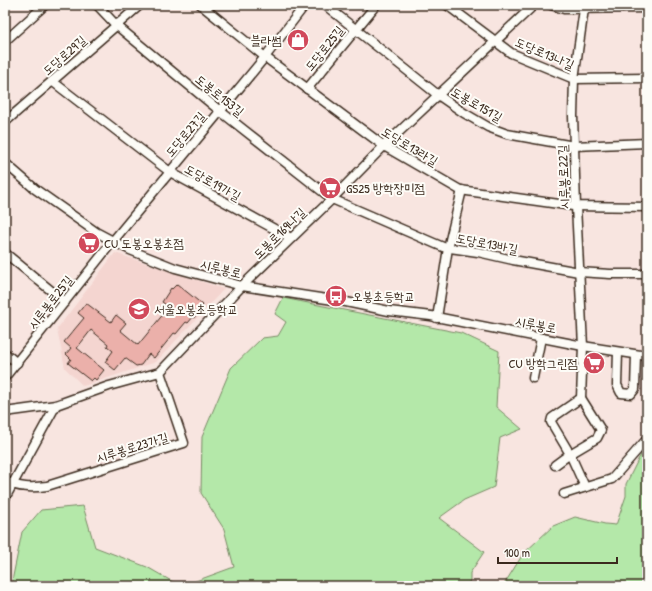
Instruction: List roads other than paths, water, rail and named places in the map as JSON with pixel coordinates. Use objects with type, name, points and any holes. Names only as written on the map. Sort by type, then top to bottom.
[{"type":"street","points":[[5,41],[45,5]]},
{"type":"street","name":"도봉로153길","points":[[97,5],[116,25],[220,111],[332,199]]},
{"type":"street","name":"도당로29길","points":[[5,122],[140,5]]},
{"type":"street","name":"도당로13라길","points":[[201,5],[265,57],[384,146],[462,190],[576,206],[647,207]]},
{"type":"street","name":"도당로27길","points":[[113,241],[265,57],[305,5]]},
{"type":"street","name":"도봉로151길","points":[[325,5],[356,28],[438,95],[488,127],[507,134],[574,146],[647,143]]},
{"type":"street","name":"도당로25길","points":[[307,89],[376,5]]},
{"type":"street","name":"도당로13나길","points":[[447,5],[511,53],[574,79],[647,78]]},
{"type":"street","name":"도봉로169나길","points":[[160,372],[242,286],[332,199],[384,146],[534,5]]},
{"type":"street","points":[[551,5],[564,9],[647,8]]},
{"type":"street","name":"시루봉로22길","points":[[583,346],[573,116],[574,79],[584,9]]},
{"type":"street","name":"도당로19가길","points":[[52,82],[170,172],[291,238]]},
{"type":"street","name":"시루봉로","points":[[5,163],[35,189],[96,232],[130,250],[175,268],[242,286],[346,302],[583,346],[647,356]]},
{"type":"street","points":[[437,318],[448,248],[462,190]]},
{"type":"street","name":"도당로13바길","points":[[332,199],[443,247],[478,252],[579,272],[647,274]]},
{"type":"street","name":"시루봉로25길","points":[[5,378],[113,241]]},
{"type":"street","points":[[5,253],[65,302]]},
{"type":"street","points":[[533,378],[541,338]]},
{"type":"street","points":[[555,465],[597,438],[601,430],[581,398],[583,346]]},
{"type":"street","points":[[618,352],[617,386],[621,393],[631,394],[635,389],[636,355]]},
{"type":"street","points":[[5,353],[17,363]]},
{"type":"street","points":[[5,412],[56,406],[109,386],[160,372]]},
{"type":"street","name":"시루봉로23가길","points":[[9,483],[31,488],[47,486],[184,443],[160,372]]},
{"type":"street","points":[[581,398],[552,418],[551,422],[570,454],[585,487]]},
{"type":"street","points":[[5,498],[9,483],[56,406]]},
{"type":"street","points":[[564,494],[612,479],[647,439]]},
{"type":"place","name":"블라썸","points":[[298,40]]},
{"type":"place","name":"GS25 방학장미점","points":[[330,188]]},
{"type":"place","name":"CU 도봉오봉초점","points":[[89,243]]},
{"type":"place","name":"오봉초등학교","points":[[336,296]]},
{"type":"place","name":"서울오봉초등학교","points":[[139,309]]},
{"type":"place","name":"CU 방학그린점","points":[[594,363]]}]
